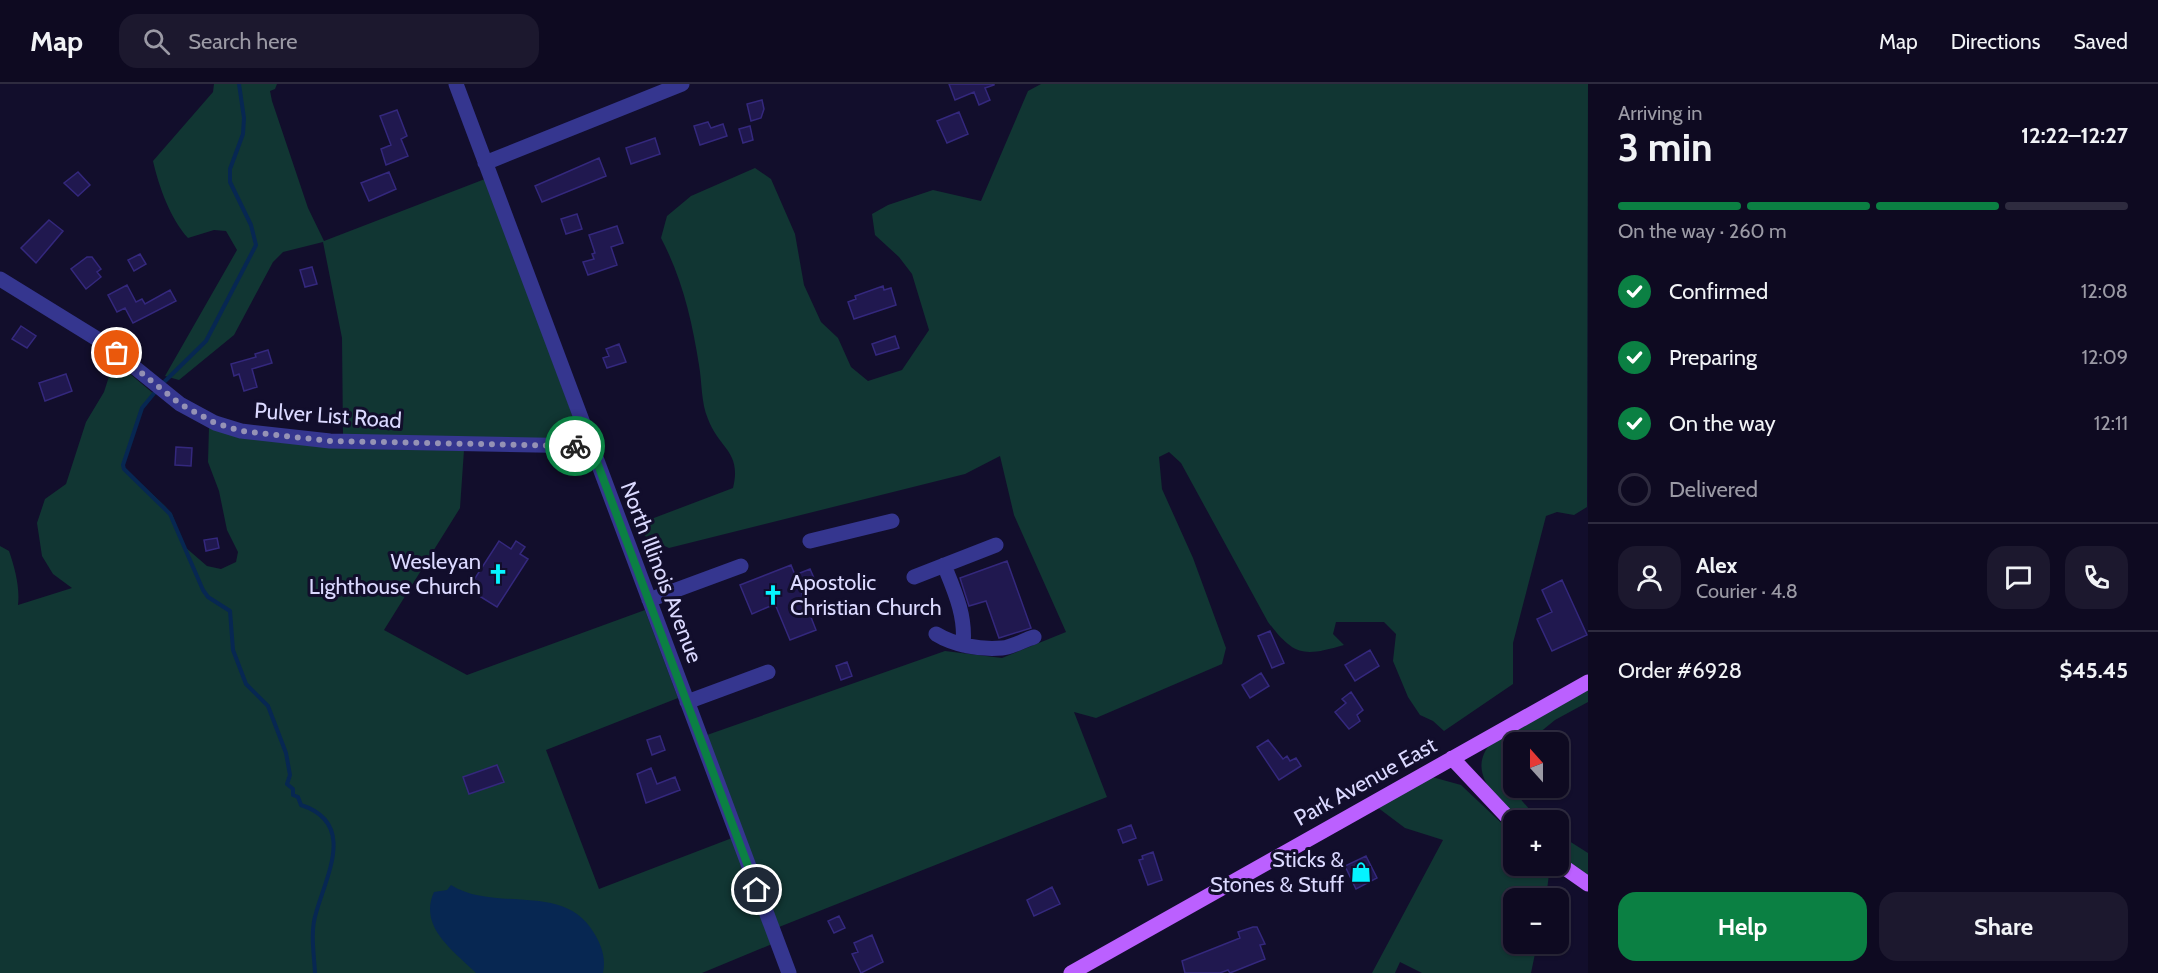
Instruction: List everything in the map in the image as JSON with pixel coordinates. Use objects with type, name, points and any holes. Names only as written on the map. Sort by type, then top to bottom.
[{"type":"main road","name":"Park Avenue East","points":[[1071,973],[1588,682]]},
{"type":"main road","points":[[1452,758],[1503,812]]},
{"type":"main road","points":[[1569,871],[1588,884]]},
{"type":"street","name":"North Illinois Avenue","points":[[456,84],[789,973]]},
{"type":"street","points":[[485,163],[682,84]]},
{"type":"street","name":"Pulver List Road","points":[[0,279],[107,345],[190,410],[215,423],[241,431],[277,436],[411,444],[591,446]]},
{"type":"street","points":[[810,541],[892,521]]},
{"type":"street","points":[[914,577],[996,545]]},
{"type":"street","points":[[944,565],[962,612],[965,629],[963,645]]},
{"type":"street","points":[[649,600],[741,566]]},
{"type":"street","points":[[936,634],[949,642],[963,645],[1003,648],[1034,637]]},
{"type":"street","points":[[687,702],[768,672]]},
{"type":"green space","points":[[214,84],[277,84],[275,89],[270,91],[272,101],[308,208],[324,241],[485,179],[578,430],[568,440],[343,435],[342,338],[323,242],[283,252],[273,262],[234,335],[179,380],[165,376],[237,250],[226,231],[214,230],[188,238],[166,202],[153,161],[213,92]]},
{"type":"green space","points":[[1041,84],[1588,84],[1587,507],[1574,515],[1557,512],[1546,516],[1513,643],[1513,684],[1444,731],[1433,721],[1420,715],[1408,697],[1393,661],[1396,634],[1384,622],[1336,622],[1333,634],[1344,645],[1318,651],[1300,651],[1285,642],[1268,622],[1181,463],[1169,452],[1159,457],[1162,489],[1193,558],[1226,648],[1222,664],[1096,718],[1074,712],[1107,797],[779,927],[707,735],[945,651],[1002,658],[1066,632],[1014,515],[1000,456],[965,474],[669,548],[647,538],[639,529],[646,521],[733,488],[735,476],[732,458],[713,429],[706,413],[689,316],[675,268],[661,238],[667,216],[691,196],[755,168],[771,179],[795,234],[804,285],[821,322],[838,338],[851,367],[868,381],[902,370],[929,330],[912,274],[899,257],[875,235],[872,214],[888,205],[933,190],[981,201],[1028,91]]},
{"type":"green space","points":[[113,364],[118,364],[154,394],[143,409],[124,465],[125,469],[172,514],[185,547],[207,566],[221,569],[236,562],[238,552],[227,530],[219,491],[208,462],[209,427],[464,450],[460,508],[384,630],[467,675],[645,610],[678,698],[546,750],[599,889],[732,838],[772,944],[702,973],[0,973],[0,546],[9,551],[18,585],[18,605],[72,588],[53,574],[42,556],[37,523],[45,499],[66,484],[86,422],[104,392]]},
{"type":"green space","points":[[1588,690],[1588,702],[1555,720],[1540,732],[1512,732]]},
{"type":"green space","points":[[1503,737],[1503,798],[1521,798],[1530,810],[1509,810],[1494,795],[1483,776],[1481,766],[1483,755],[1490,744]]},
{"type":"green space","points":[[1432,777],[1461,785],[1503,825],[1503,876],[1549,876],[1547,888],[1503,888],[1503,954],[1535,954],[1531,973],[1422,973],[1400,962],[1395,973],[1372,973],[1443,840],[1405,828],[1377,807]]},
{"type":"green space","points":[[1569,841],[1588,853],[1588,876],[1569,862]]},
{"type":"water","points":[[451,885],[469,893],[488,897],[547,902],[581,917],[594,933],[601,947],[604,957],[603,973],[476,973],[449,947],[434,927],[430,905],[434,892],[447,890]]},
{"type":"building","points":[[949,84],[994,85],[985,88],[990,100],[979,105],[974,92],[955,100]]},
{"type":"building","points":[[762,100],[764,109],[761,118],[751,121],[747,104]]},
{"type":"building","points":[[397,110],[407,136],[401,139],[408,156],[386,165],[381,149],[391,145],[380,116]]},
{"type":"building","points":[[959,112],[968,134],[947,143],[937,121]]},
{"type":"building","points":[[708,122],[711,128],[723,124],[727,136],[700,145],[694,126]]},
{"type":"building","points":[[750,126],[753,140],[743,143],[739,129]]},
{"type":"building","points":[[655,138],[660,154],[631,164],[626,148]]},
{"type":"building","points":[[599,158],[606,176],[542,202],[535,186]]},
{"type":"building","points":[[78,172],[90,185],[78,196],[64,183]]},
{"type":"building","points":[[389,172],[396,189],[369,201],[361,183]]},
{"type":"building","points":[[577,214],[582,229],[566,234],[561,219]]},
{"type":"building","points":[[49,220],[63,231],[36,263],[21,248]]},
{"type":"building","points":[[617,226],[623,243],[611,247],[617,265],[588,275],[583,262],[594,259],[592,254],[595,253],[589,235]]},
{"type":"building","points":[[140,254],[146,264],[134,271],[128,260]]},
{"type":"building","points":[[87,257],[92,257],[101,269],[97,272],[101,277],[86,289],[71,269]]},
{"type":"building","points":[[312,267],[317,284],[305,287],[300,270]]},
{"type":"building","points":[[127,285],[136,302],[142,299],[145,304],[170,290],[176,301],[133,323],[125,308],[117,312],[108,295]]},
{"type":"building","points":[[883,286],[884,290],[891,288],[896,305],[854,319],[848,302],[856,299],[855,296]]},
{"type":"building","points":[[21,326],[36,336],[27,348],[12,339]]},
{"type":"building","points":[[895,336],[899,348],[876,355],[872,344]]},
{"type":"building","points":[[619,344],[626,362],[607,368],[603,358],[609,356],[606,349]]},
{"type":"building","points":[[268,350],[272,363],[252,369],[257,387],[244,391],[239,374],[234,376],[231,364],[256,357],[255,354]]},
{"type":"building","points":[[66,374],[72,391],[45,401],[39,383]]},
{"type":"building","points":[[176,447],[192,448],[191,466],[175,465]]},
{"type":"building","points":[[217,538],[219,548],[206,551],[204,540]]},
{"type":"building","name":"Wesleyan Lighthouse Church","points":[[499,541],[511,549],[516,541],[525,547],[520,554],[528,559],[497,607],[468,589]]},
{"type":"building","points":[[1007,561],[1031,628],[999,638],[986,601],[969,606],[960,578]]},
{"type":"building","name":"Apostolic Christian Church","points":[[791,565],[795,575],[810,569],[814,578],[798,584],[816,630],[790,640],[775,604],[752,614],[740,585]]},
{"type":"building","points":[[1562,580],[1587,635],[1552,651],[1537,619],[1552,612],[1542,590]]},
{"type":"building","points":[[1270,631],[1284,663],[1272,668],[1258,636]]},
{"type":"building","points":[[1370,650],[1379,666],[1355,681],[1345,665]]},
{"type":"building","points":[[847,662],[852,676],[841,680],[836,666]]},
{"type":"building","points":[[1261,673],[1269,686],[1250,698],[1242,685]]},
{"type":"building","points":[[1351,692],[1363,710],[1357,715],[1360,721],[1349,729],[1335,712],[1346,703],[1342,699]]},
{"type":"building","points":[[660,736],[665,750],[652,755],[647,740]]},
{"type":"building","points":[[1268,740],[1283,759],[1287,756],[1290,761],[1296,758],[1301,766],[1279,780],[1257,747]]},
{"type":"building","points":[[497,765],[504,782],[469,794],[463,777]]},
{"type":"building","points":[[651,768],[657,784],[675,777],[680,790],[646,803],[637,774]]},
{"type":"building","points":[[1131,825],[1136,838],[1123,843],[1118,830]]},
{"type":"building","points":[[1153,852],[1162,880],[1148,885],[1139,860],[1143,859],[1142,856]]},
{"type":"building","name":"Sticks & Stones & Stuff","points":[[1366,856],[1377,878],[1356,889],[1345,866]]},
{"type":"building","points":[[1052,887],[1060,904],[1034,916],[1027,900]]},
{"type":"building","points":[[839,916],[845,928],[834,933],[828,921]]},
{"type":"building","points":[[1257,927],[1265,944],[1260,945],[1265,959],[1230,973],[1228,970],[1220,973],[1185,973],[1182,961],[1240,938],[1238,932]]},
{"type":"building","points":[[872,935],[883,962],[861,973],[852,954],[858,952],[854,943]]},
{"type":"waterway","points":[[161,385],[206,341],[256,245],[251,225],[230,182],[230,169],[243,134],[244,118],[239,84]]},
{"type":"waterway","points":[[156,391],[142,408],[123,465],[124,469],[170,514],[203,590],[208,597],[230,611],[233,650],[246,684],[268,706],[286,753],[290,775],[287,784],[293,789],[293,795],[298,797],[301,805],[318,813],[328,824],[333,837],[330,867],[313,928],[315,973]]},
{"type":"way so far","points":[[117,353],[180,404],[201,417],[241,431],[330,441],[575,446]]},
{"type":"place","name":"Wesleyan Lighthouse Church","points":[[498,574]]},
{"type":"place","name":"Apostolic Christian Church","points":[[773,595]]},
{"type":"place","name":"Sticks & Stones & Stuff","points":[[1361,872]]},
{"type":"route","points":[[575,446],[591,446],[757,890]]}]
